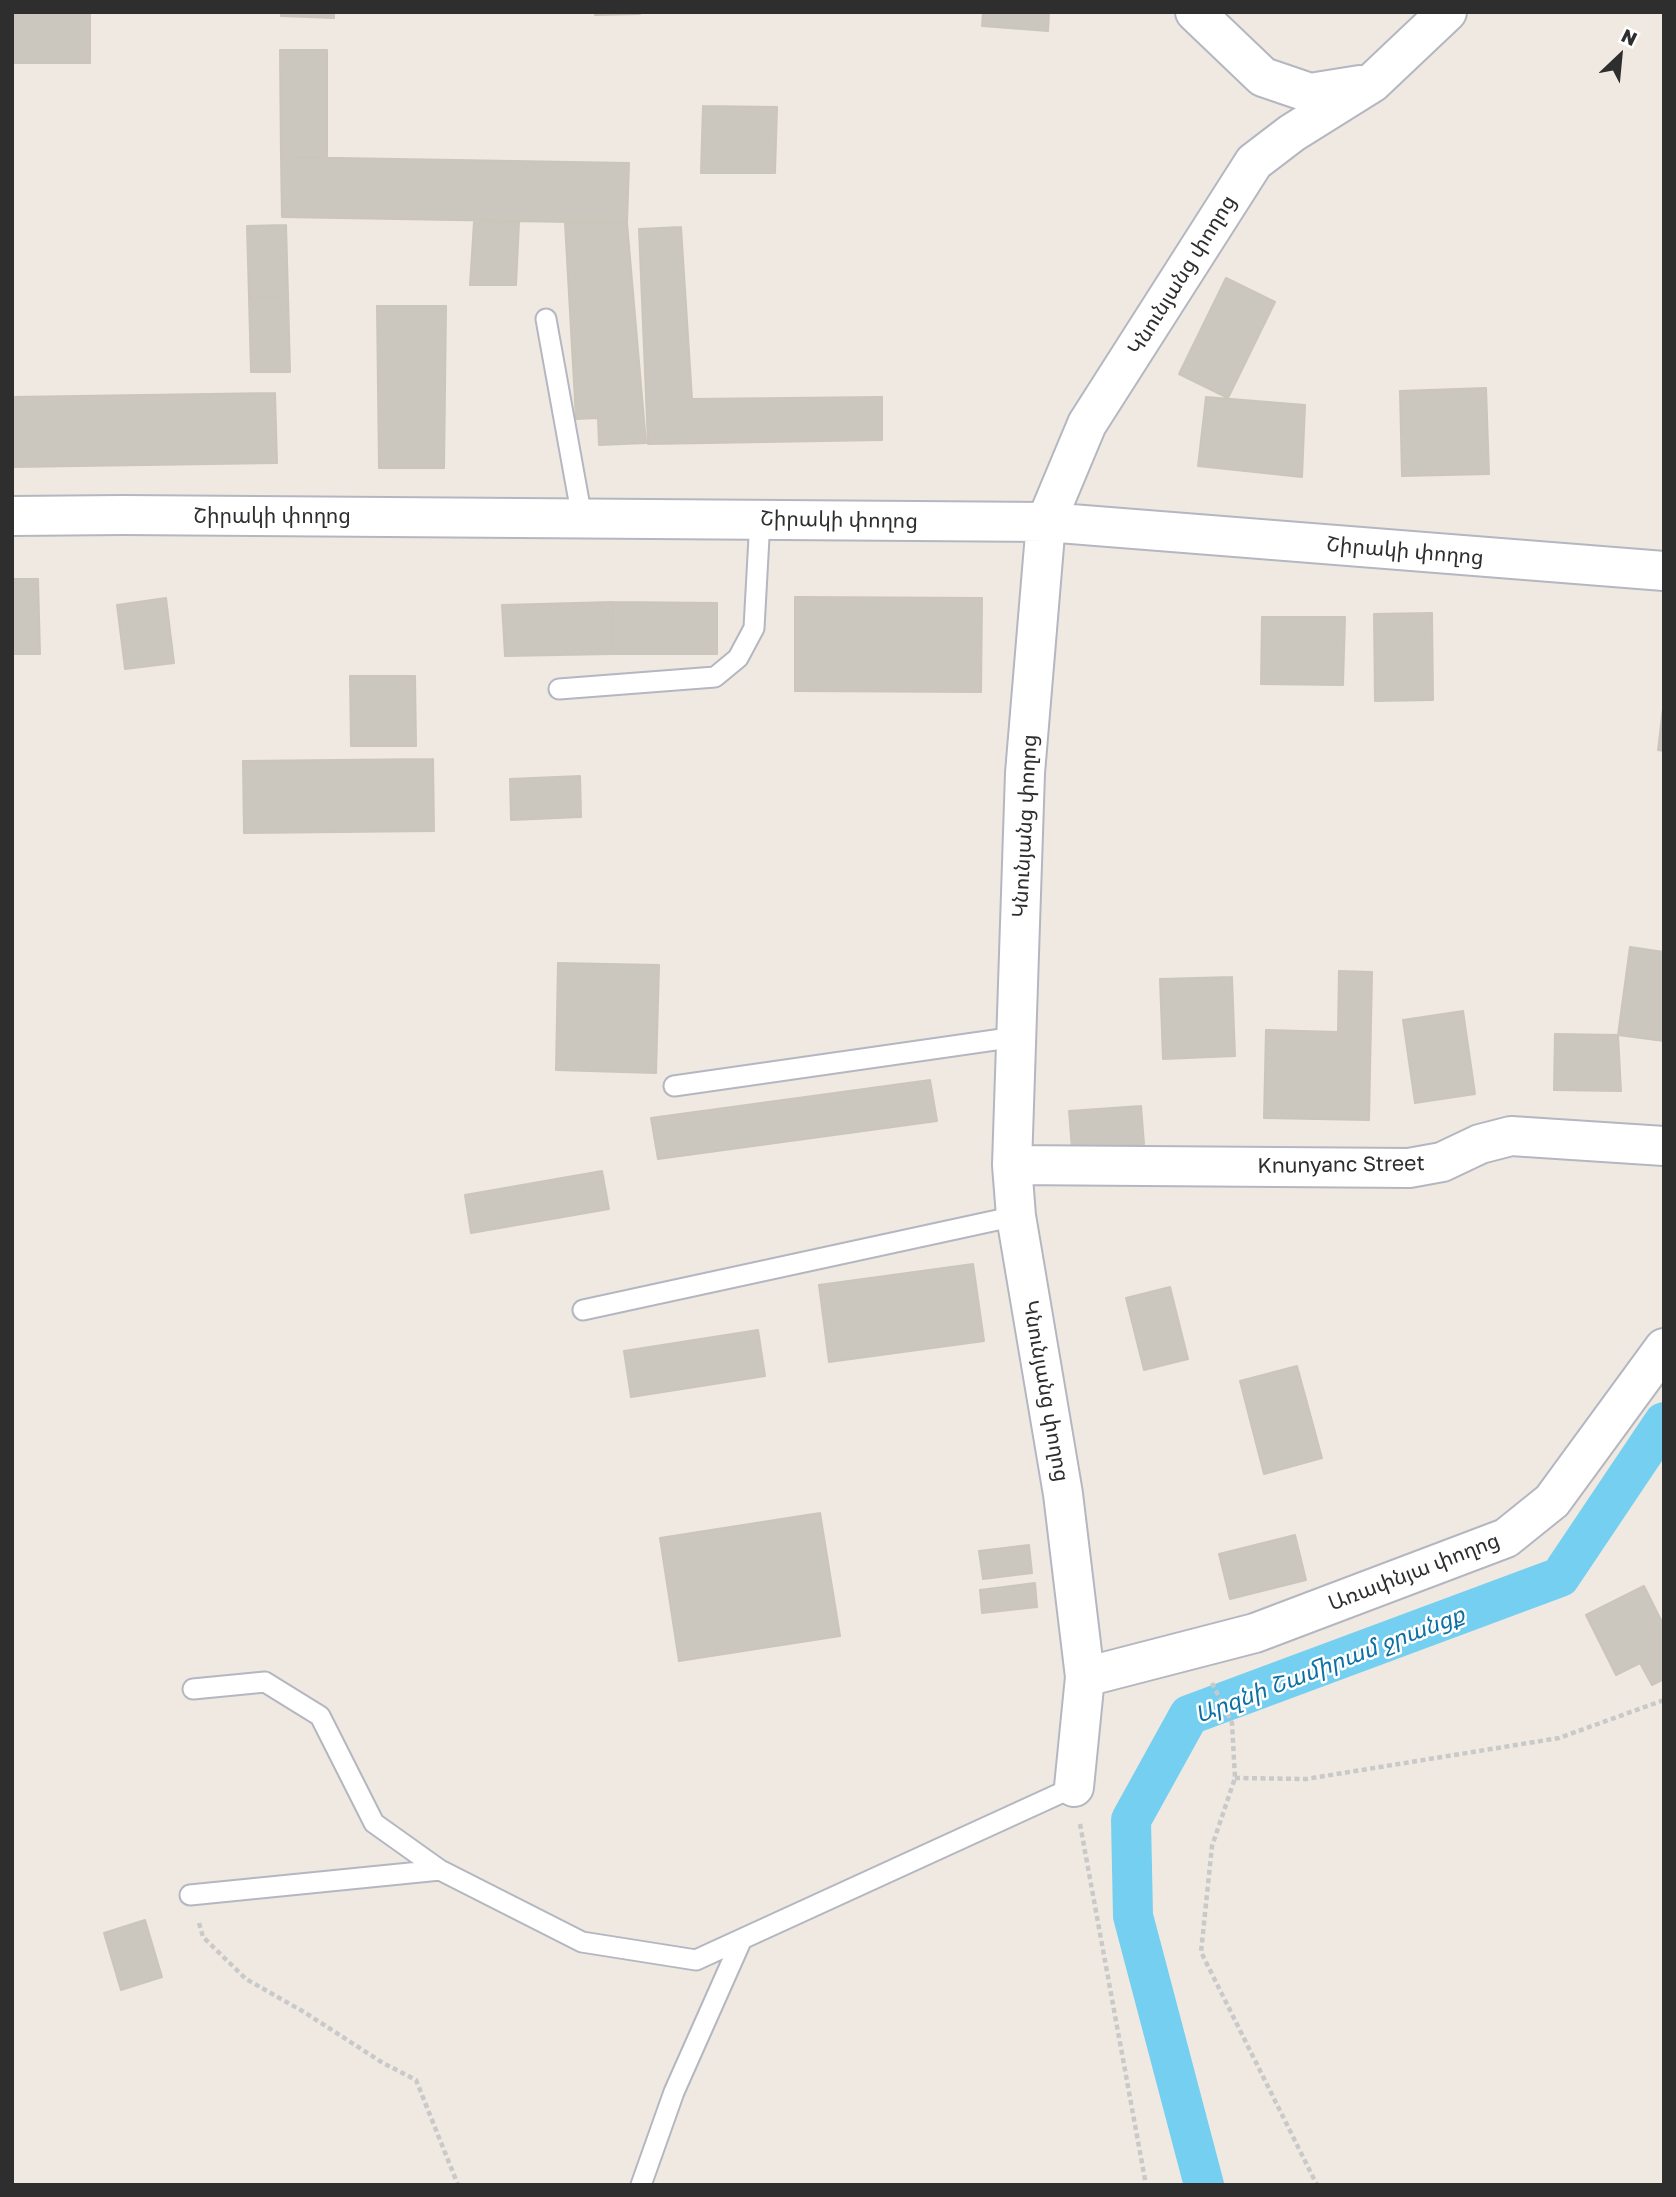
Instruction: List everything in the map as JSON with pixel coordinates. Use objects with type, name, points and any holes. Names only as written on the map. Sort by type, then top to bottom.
[{"type":"street","points":[[1195,12],[1263,77],[1310,93],[1372,83]]},
{"type":"street","name":"Կնունյանց փողոց","points":[[1073,1787],[1086,1678],[1063,1494],[1016,1216],[1012,1165],[1025,773],[1046,522],[1087,424],[1254,162],[1292,134],[1372,83],[1447,12]]},
{"type":"street","name":"Շիրակի փողոց","points":[[12,516],[122,514],[1046,522],[1664,571]]},
{"type":"street","name":"Knunyanc Street","points":[[1012,1165],[1409,1168],[1442,1162],[1480,1144],[1511,1136],[1664,1146]]},
{"type":"street","name":"Առափնյա փողոց","points":[[1086,1678],[1255,1633],[1506,1538],[1552,1501],[1664,1348]]},
{"type":"lane","points":[[546,319],[582,519]]},
{"type":"lane","points":[[559,689],[715,677],[738,658],[754,628],[760,519]]},
{"type":"lane","points":[[674,1086],[1016,1037]]},
{"type":"lane","points":[[583,1310],[1016,1216]]},
{"type":"lane","points":[[193,1689],[265,1682],[320,1716],[373,1823],[440,1870],[582,1942],[696,1960],[1073,1787]]},
{"type":"lane","points":[[191,1895],[440,1870]]},
{"type":"lane","points":[[641,2185],[674,2092],[742,1939]]},
{"type":"path","points":[[1211,1682],[1232,1723],[1235,1778],[1212,1846],[1201,1952],[1317,2185]]},
{"type":"path","points":[[1235,1778],[1306,1779],[1559,1738],[1664,1700]]},
{"type":"path","points":[[1073,1787],[1146,2185]]},
{"type":"path","points":[[191,1895],[203,1937],[246,1979],[304,2012],[383,2063],[416,2080],[458,2185]]},
{"type":"building","points":[[12,12],[90,12],[90,63],[12,63]]},
{"type":"building","points":[[281,12],[334,12],[334,18],[281,16]]},
{"type":"building","points":[[595,12],[640,12],[640,14],[595,15]]},
{"type":"building","points":[[983,12],[1049,12],[1048,31],[982,26]]},
{"type":"building","points":[[280,50],[327,50],[327,157],[281,157]]},
{"type":"building","points":[[703,106],[777,107],[775,173],[701,173]]},
{"type":"building","points":[[281,157],[629,163],[627,223],[282,217]]},
{"type":"building","points":[[474,222],[519,222],[516,285],[470,285]]},
{"type":"building","points":[[565,223],[627,223],[646,443],[599,445],[598,418],[576,419]]},
{"type":"building","points":[[286,225],[288,296],[249,297],[247,226]]},
{"type":"building","points":[[681,227],[692,399],[882,397],[882,440],[648,444],[639,229]]},
{"type":"building","points":[[1226,278],[1275,302],[1228,398],[1179,374]]},
{"type":"building","points":[[288,296],[290,372],[251,372],[249,297]]},
{"type":"building","points":[[377,306],[446,306],[444,468],[379,468]]},
{"type":"building","points":[[1486,388],[1489,474],[1402,476],[1400,391]]},
{"type":"building","points":[[275,393],[277,463],[12,467],[12,397]]},
{"type":"building","points":[[1206,397],[1305,405],[1302,477],[1198,466]]},
{"type":"building","points":[[12,579],[38,579],[40,654],[12,654]]},
{"type":"building","points":[[795,597],[982,598],[981,692],[795,691]]},
{"type":"building","points":[[166,598],[174,663],[125,669],[117,605]]},
{"type":"building","points":[[613,602],[612,654],[505,656],[502,605]]},
{"type":"building","points":[[613,602],[717,603],[717,654],[612,654]]},
{"type":"building","points":[[1432,613],[1433,700],[1375,701],[1374,614]]},
{"type":"building","points":[[1262,617],[1345,617],[1343,685],[1261,684]]},
{"type":"building","points":[[350,676],[415,676],[416,746],[351,746]]},
{"type":"building","points":[[1664,700],[1664,751],[1658,750]]},
{"type":"building","points":[[433,759],[434,831],[244,833],[243,761]]},
{"type":"building","points":[[580,776],[581,817],[511,820],[510,779]]},
{"type":"building","points":[[1630,947],[1664,952],[1664,1041],[1618,1035]]},
{"type":"building","points":[[558,963],[659,965],[656,1073],[556,1070]]},
{"type":"building","points":[[1339,971],[1372,972],[1369,1120],[1264,1118],[1266,1030],[1338,1032]]},
{"type":"building","points":[[1232,977],[1235,1056],[1163,1059],[1160,979]]},
{"type":"building","points":[[1463,1011],[1475,1094],[1415,1103],[1403,1020]]},
{"type":"building","points":[[1555,1034],[1618,1035],[1621,1091],[1554,1090]]},
{"type":"building","points":[[930,1080],[937,1121],[658,1159],[651,1118]]},
{"type":"building","points":[[1141,1106],[1144,1144],[1072,1149],[1069,1111]]},
{"type":"building","points":[[602,1171],[609,1209],[471,1233],[465,1195]]},
{"type":"building","points":[[973,1264],[984,1341],[829,1362],[819,1285]]},
{"type":"building","points":[[1170,1287],[1188,1359],[1144,1370],[1126,1298]]},
{"type":"building","points":[[758,1330],[765,1376],[631,1397],[624,1351]]},
{"type":"building","points":[[1297,1366],[1322,1458],[1264,1474],[1240,1381]]},
{"type":"building","points":[[820,1513],[840,1636],[679,1661],[660,1538]]},
{"type":"building","points":[[1295,1535],[1306,1580],[1230,1599],[1219,1554]]},
{"type":"building","points":[[1029,1545],[1032,1573],[983,1579],[979,1551]]},
{"type":"building","points":[[1035,1583],[1037,1607],[982,1613],[980,1590]]},
{"type":"building","points":[[1644,1586],[1664,1626],[1664,1679],[1652,1685],[1640,1663],[1616,1675],[1586,1615]]},
{"type":"building","points":[[145,1920],[162,1977],[121,1990],[104,1933]]},
{"type":"waterway","name":"Արզնի Շամիրամ ջրանցք","points":[[1204,2185],[1133,1916],[1131,1820],[1189,1715],[1560,1577],[1664,1422]]}]
